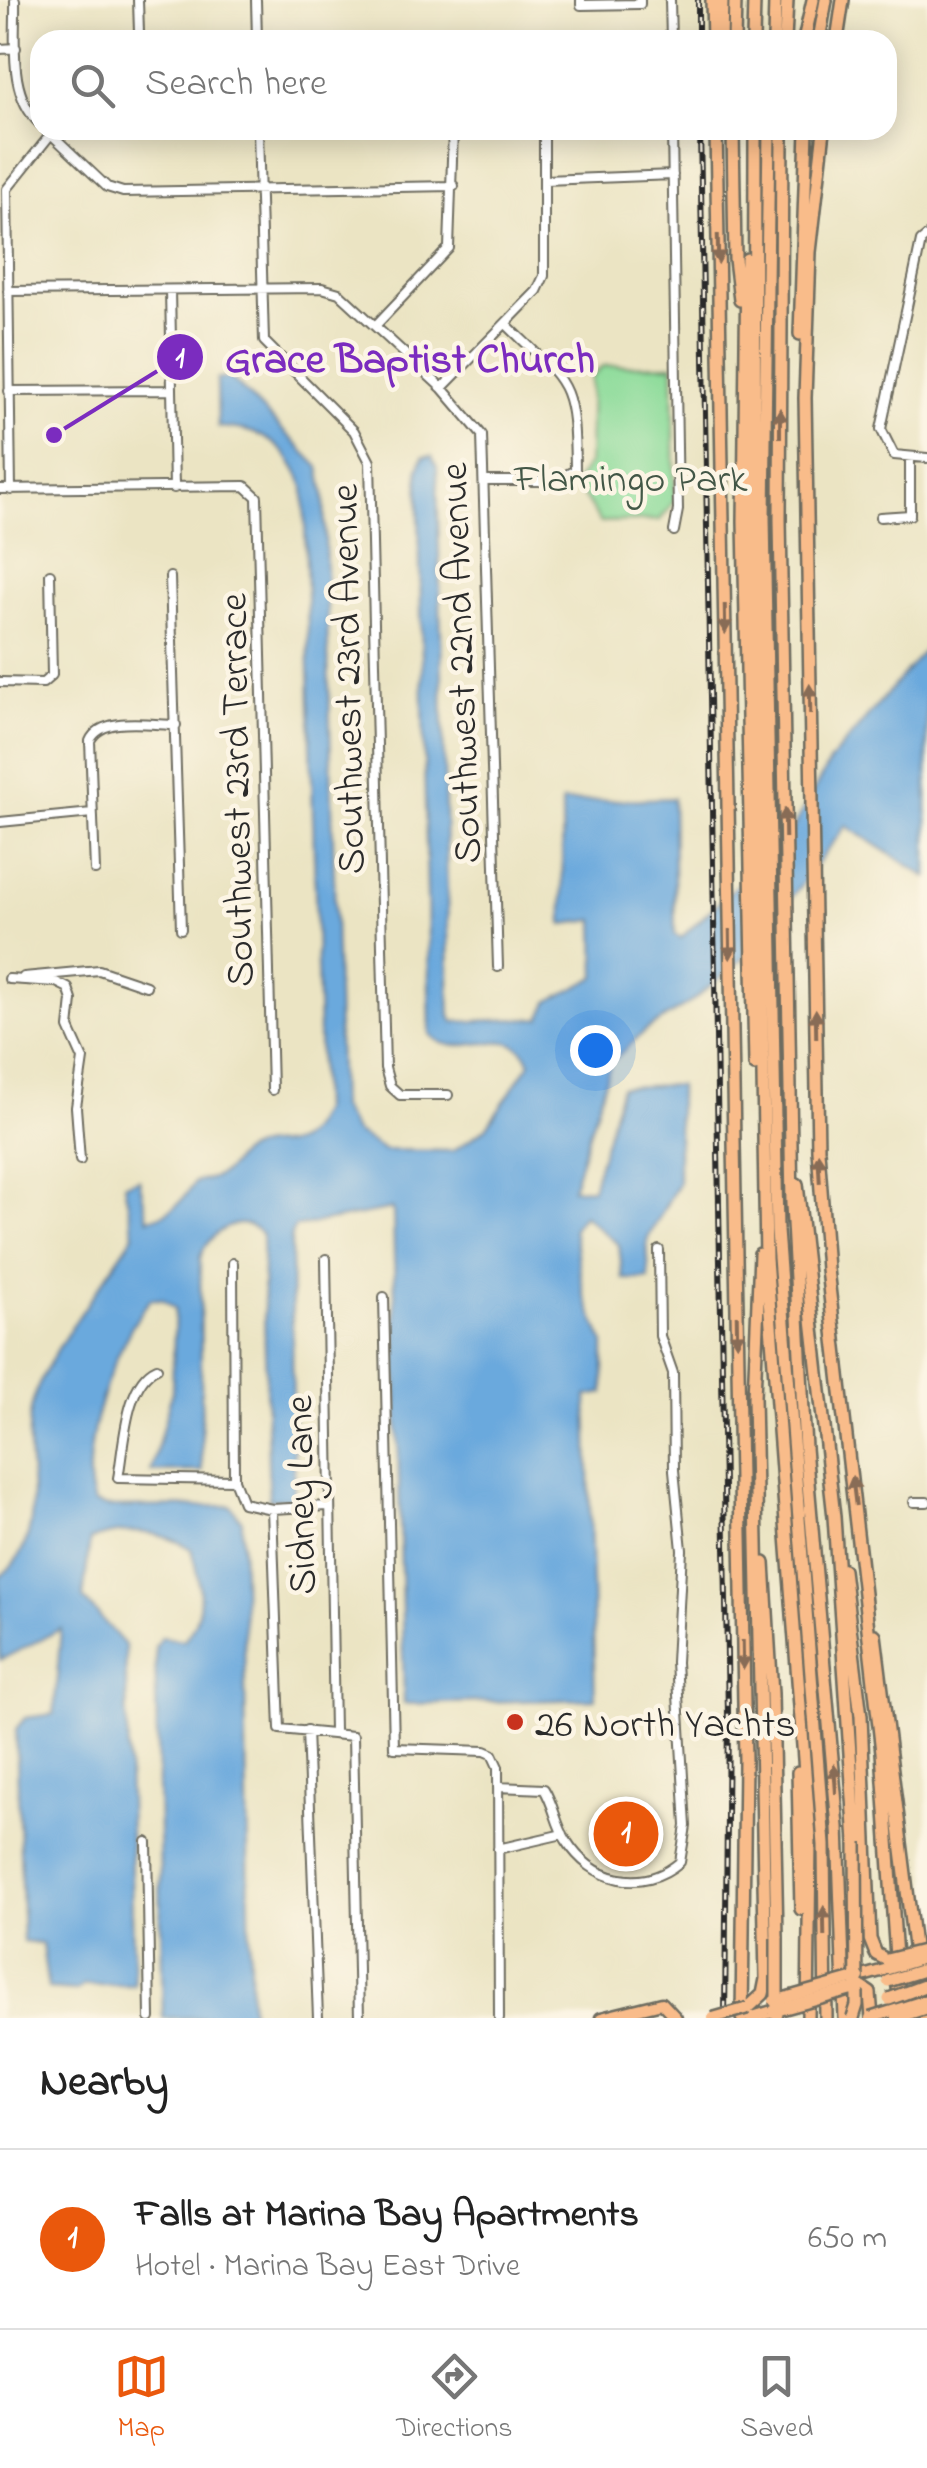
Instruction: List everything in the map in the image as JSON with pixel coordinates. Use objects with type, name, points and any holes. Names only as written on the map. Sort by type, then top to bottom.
[{"type":"highway","points":[[712,0],[712,30]]},
{"type":"highway","points":[[721,30],[722,0]]},
{"type":"highway","points":[[734,30],[735,0]]},
{"type":"highway","points":[[756,30],[757,0]]},
{"type":"highway","points":[[774,30],[776,0]]},
{"type":"highway","points":[[786,30],[787,0]]},
{"type":"highway","points":[[806,30],[813,0]]},
{"type":"highway","points":[[820,30],[826,0]]},
{"type":"highway","points":[[838,30],[843,0]]},
{"type":"highway","points":[[717,140],[746,1791],[761,2013]]},
{"type":"highway","points":[[733,140],[735,259],[745,339]]},
{"type":"highway","points":[[752,140],[745,339],[767,1231],[809,1819],[808,2018]]},
{"type":"highway","points":[[749,521],[752,140]]},
{"type":"highway","points":[[769,140],[764,517],[771,888],[767,1231],[824,1845],[826,2018]]},
{"type":"highway","points":[[785,140],[781,170],[780,520],[791,1161],[858,1686],[870,1939],[888,1970]]},
{"type":"highway","points":[[806,140],[800,265],[817,1121],[825,1255],[869,1613],[890,1841],[898,2018]]},
{"type":"highway","points":[[805,398],[810,252],[823,140]]},
{"type":"highway","points":[[761,2013],[766,1979],[754,1330],[760,1254],[767,1231]]},
{"type":"highway","points":[[799,1231],[808,1490],[838,1828],[844,2018]]},
{"type":"highway","points":[[760,1254],[796,1734],[800,2018]]},
{"type":"highway","points":[[756,1479],[770,1656],[775,1806],[761,2013]]},
{"type":"highway","points":[[834,1516],[853,1787],[858,1969],[853,2018]]},
{"type":"highway","points":[[869,1613],[880,1654],[923,2018]]},
{"type":"highway","points":[[761,2013],[860,1982],[927,1953]]},
{"type":"highway","points":[[888,1970],[927,1970]]},
{"type":"highway","points":[[860,1982],[870,1993],[872,2018]]},
{"type":"highway","points":[[872,2018],[889,1999],[927,1985]]},
{"type":"main road","points":[[872,2018],[927,2000]]},
{"type":"main road","points":[[601,2018],[662,2003],[676,2018]]},
{"type":"main road","points":[[898,2018],[927,2008]]},
{"type":"main road","points":[[713,2018],[761,2013]]},
{"type":"street","points":[[15,0],[21,100],[30,111]]},
{"type":"street","points":[[138,0],[138,30]]},
{"type":"street","points":[[256,0],[257,30]]},
{"type":"street","points":[[670,0],[670,30]]},
{"type":"street","points":[[581,2],[640,2]]},
{"type":"street","points":[[0,49],[16,48]]},
{"type":"street","points":[[11,490],[7,189],[44,140]]},
{"type":"street","points":[[60,140],[107,187],[123,192],[454,186]]},
{"type":"street","name":"Southwest 23rd Avenue","points":[[258,140],[262,326],[270,351],[354,432],[370,462],[386,1068],[390,1086],[400,1094],[448,1095]]},
{"type":"street","points":[[376,324],[449,248],[453,140]]},
{"type":"street","points":[[442,388],[538,291],[544,276],[544,140]]},
{"type":"street","points":[[672,140],[678,510],[674,530]]},
{"type":"street","points":[[546,180],[673,175]]},
{"type":"street","points":[[927,236],[921,241],[880,429],[894,455],[927,458]]},
{"type":"street","name":"Southwest 22nd Avenue","points":[[8,291],[322,288],[338,293],[376,324],[442,388],[482,435],[498,967]]},
{"type":"street","points":[[0,488],[174,488],[170,290]]},
{"type":"street","points":[[484,480],[556,480],[575,470],[574,406],[565,382],[506,325]]},
{"type":"street","points":[[8,390],[170,390]]},
{"type":"street","points":[[880,517],[910,515],[910,458]]},
{"type":"street","name":"Southwest 23rd Terrace","points":[[174,488],[245,486],[253,490],[258,516],[272,1090]]},
{"type":"street","points":[[0,682],[49,680],[50,574]]},
{"type":"street","points":[[170,577],[181,930]]},
{"type":"street","points":[[95,870],[90,741],[94,731],[106,725],[176,724]]},
{"type":"street","points":[[0,822],[92,812]]},
{"type":"street","points":[[5,979],[99,970],[146,986]]},
{"type":"street","points":[[5,979],[56,982],[68,988],[72,1000],[70,1028],[83,1059],[76,1107],[80,1160]]},
{"type":"street","points":[[502,1787],[544,1789],[564,1834],[598,1872],[625,1881],[668,1872],[680,1862],[686,1844],[685,1761],[676,1662],[682,1550],[673,1441],[674,1373],[660,1336],[659,1250]]},
{"type":"street","name":"Sidney Lane","points":[[326,1259],[334,1731]]},
{"type":"street","points":[[233,1264],[234,1480],[243,1504],[272,1509],[328,1506]]},
{"type":"street","points":[[384,1297],[394,1748],[486,1751],[492,1754],[498,1768],[502,1787],[498,1849],[499,2018]]},
{"type":"street","points":[[156,1368],[148,1372],[134,1396],[118,1478],[234,1480]]},
{"type":"street","points":[[914,1502],[927,1502]]},
{"type":"street","points":[[272,1509],[280,1729],[334,1731],[353,1736],[360,2018]]},
{"type":"street","points":[[307,1730],[318,2018]]},
{"type":"street","points":[[498,1849],[564,1834]]},
{"type":"street","points":[[147,1842],[150,2018]]},
{"type":"green space","name":"Flamingo Park","points":[[673,365],[675,500],[660,520],[600,522],[575,483],[589,463],[591,378],[603,366]]},
{"type":"water","points":[[231,378],[319,467],[324,493],[340,1108],[355,1132],[384,1150],[453,1151],[486,1128],[530,1063],[522,1050],[511,1043],[454,1045],[441,1043],[430,1034],[418,469],[423,457],[432,456],[437,467],[450,1016],[454,1022],[541,1018],[548,1002],[596,977],[595,920],[563,924],[562,802],[673,798],[675,935],[681,938],[788,837],[830,761],[927,647],[927,877],[846,826],[747,955],[691,1002],[646,1030],[611,1062],[572,1189],[592,1188],[621,1087],[678,1085],[678,1183],[647,1240],[649,1279],[623,1279],[619,1245],[583,1215],[573,1228],[584,1295],[604,1343],[604,1393],[587,1396],[595,1699],[404,1704],[393,1209],[295,1227],[291,1234],[294,1498],[269,1500],[262,1234],[244,1224],[225,1228],[210,1241],[200,1258],[202,1471],[151,1472],[172,1392],[175,1308],[162,1299],[151,1299],[138,1317],[113,1367],[94,1427],[89,1482],[94,1503],[107,1507],[231,1506],[242,1521],[251,2018],[163,2018],[155,1647],[161,1637],[184,1640],[196,1619],[200,1596],[191,1549],[142,1532],[90,1540],[83,1598],[125,1645],[134,1985],[84,1985],[76,1991],[48,1989],[42,1944],[23,1942],[16,1729],[25,1718],[54,1714],[61,1629],[0,1660],[0,1577],[17,1559],[27,1538],[32,1494],[29,1424],[39,1383],[63,1340],[134,1235],[124,1184],[139,1179],[148,1219],[164,1214],[186,1196],[195,1182],[225,1172],[248,1150],[288,1144],[304,1137],[321,1110],[304,487],[290,460],[271,442],[248,431],[218,427],[217,379]]},
{"type":"railway","points":[[698,0],[698,30]]},
{"type":"railway","points":[[700,140],[728,1714],[725,2018]]},
{"type":"place","name":"Grace Baptist Church","points":[[54,435]]},
{"type":"place","name":"26 North Yachts","points":[[515,1722]]},
{"type":"place","name":"Falls at Marina Bay Apartments","points":[[626,1834]]}]
